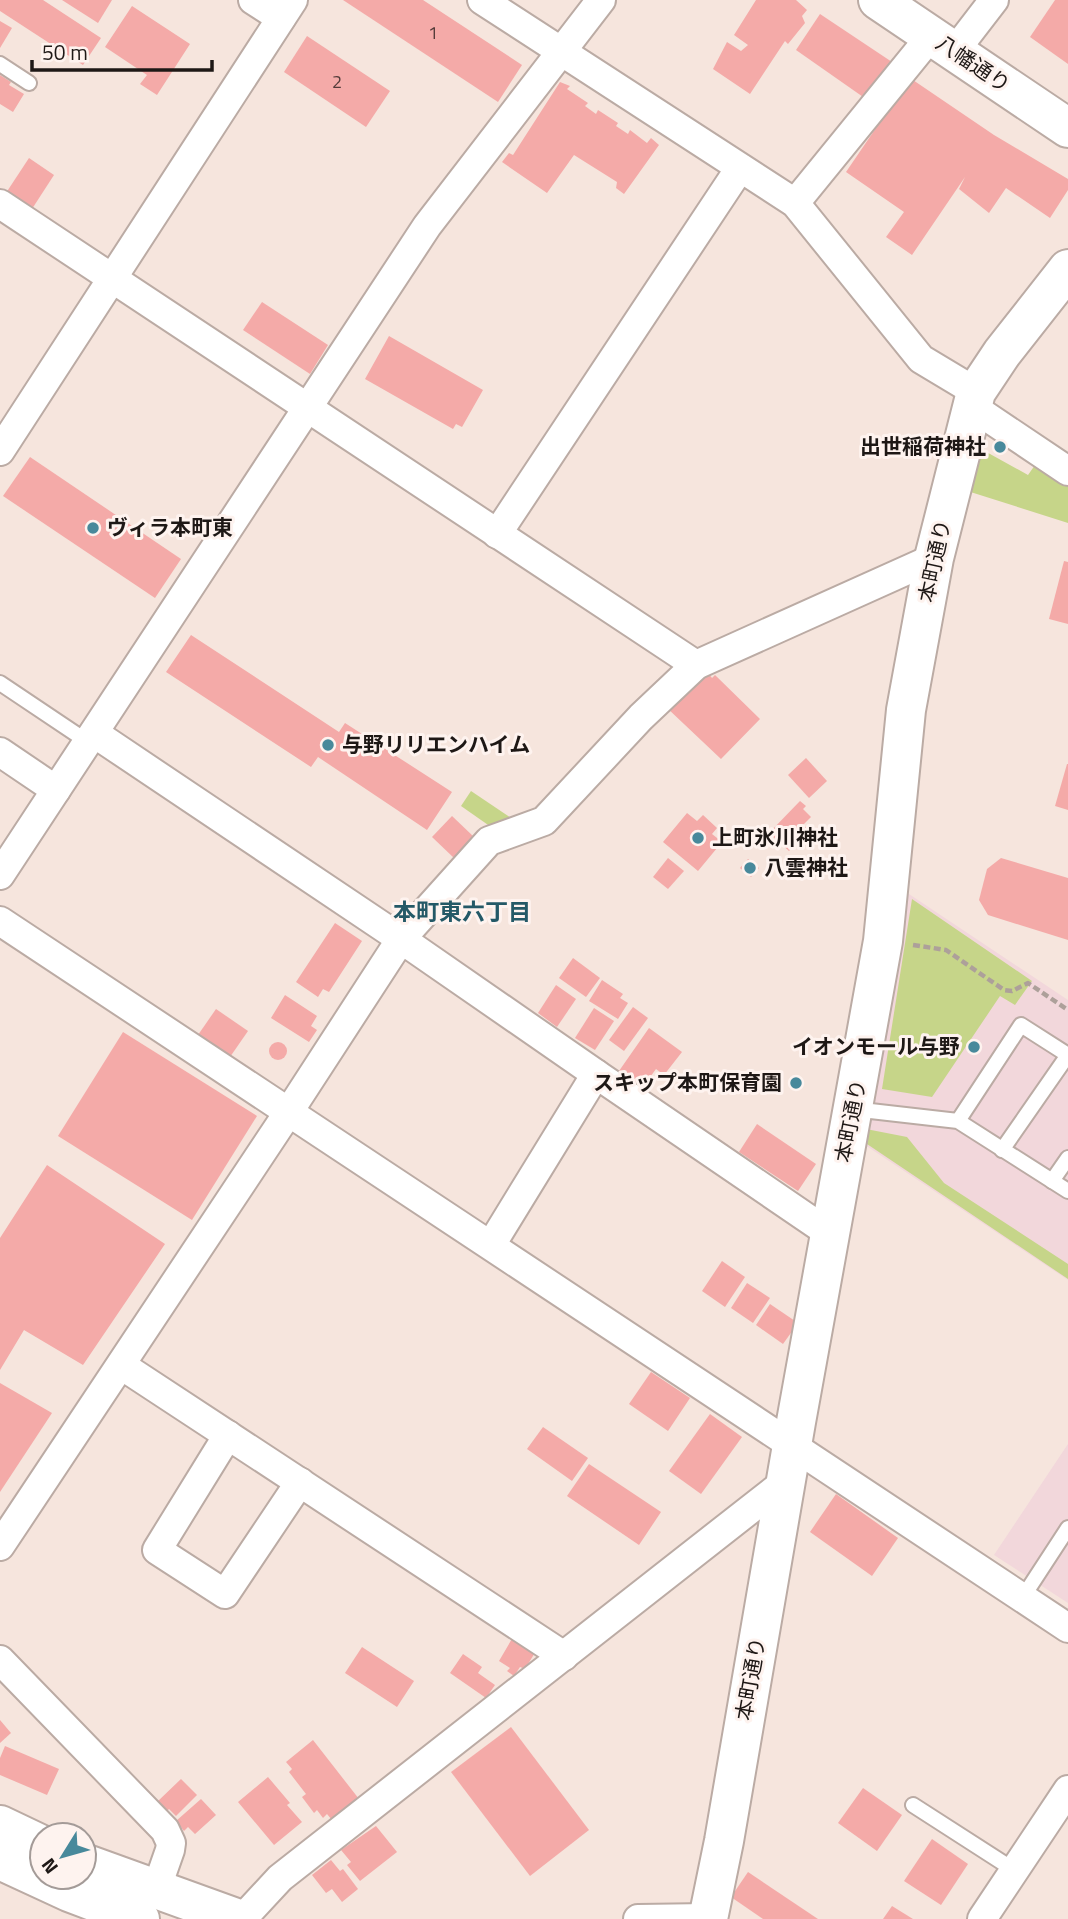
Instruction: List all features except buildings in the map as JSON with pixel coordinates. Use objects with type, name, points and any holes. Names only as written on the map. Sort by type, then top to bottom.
[{"type":"main road","name":"八幡通り","points":[[877,0],[1068,128]]},
{"type":"main road","name":"本町通り","points":[[708,1919],[883,941],[906,710],[934,558],[974,399],[1002,354],[1068,269]]},
{"type":"main road","points":[[0,1825],[28,1838]]},
{"type":"main road","points":[[0,1860],[69,1892],[240,1919]]},
{"type":"main road","points":[[98,1872],[148,1905]]},
{"type":"main road","points":[[0,1884],[99,1919]]},
{"type":"street","points":[[0,451],[287,9],[253,0]]},
{"type":"street","points":[[482,0],[795,203],[921,359],[1068,471]]},
{"type":"street","points":[[0,875],[427,226],[601,0]]},
{"type":"street","points":[[795,203],[942,44],[994,0]]},
{"type":"street","points":[[497,534],[740,168]]},
{"type":"street","points":[[0,204],[696,665]]},
{"type":"street","points":[[0,1546],[401,939],[489,841],[544,821],[640,717],[696,665],[934,558]]},
{"type":"street","points":[[91,738],[401,939],[829,1233]]},
{"type":"street","points":[[0,752],[56,790]]},
{"type":"street","points":[[0,921],[1068,1628]]},
{"type":"street","points":[[492,1245],[596,1074]]},
{"type":"street","points":[[121,1365],[564,1656]]},
{"type":"street","points":[[228,1435],[157,1550],[225,1594],[300,1482]]},
{"type":"street","points":[[240,1919],[281,1878],[785,1482]]},
{"type":"street","points":[[0,1660],[165,1830],[171,1843],[170,1850],[148,1905]]},
{"type":"street","points":[[982,1919],[1068,1790]]},
{"type":"street","points":[[638,1919],[708,1919]]},
{"type":"lane","points":[[0,64],[29,83]]},
{"type":"lane","points":[[0,682],[91,738]]},
{"type":"lane","points":[[957,1121],[1021,1025],[1068,1055],[1002,1150]]},
{"type":"lane","points":[[853,1109],[957,1121],[1068,1191]]},
{"type":"lane","points":[[1052,1181],[1068,1158]]},
{"type":"lane","points":[[1023,1597],[1068,1528]]},
{"type":"lane","points":[[913,1805],[1014,1871]]},
{"type":"path","points":[[883,941],[946,950],[1004,990],[1012,992],[1028,983],[1068,1010]]},
{"type":"shaded area","name":"イオンモール与野","points":[[906,892],[1068,1000],[1068,1280],[862,1143]]},
{"type":"shaded area","points":[[1068,1444],[1068,1603],[994,1555]]},
{"type":"green space","points":[[972,444],[1028,475],[1040,458],[1068,477],[1068,523],[961,489]]},
{"type":"green space","points":[[471,791],[511,818],[491,827],[461,806]]},
{"type":"green space","points":[[912,899],[1032,981],[1015,1005],[1000,996],[932,1097],[882,1089]]},
{"type":"green space","points":[[866,1129],[907,1137],[944,1183],[1068,1264],[1068,1279],[864,1142]]},
{"type":"place","name":"出世稲荷神社","points":[[1000,447]]},
{"type":"place","name":"ヴィラ本町東","points":[[93,528]]},
{"type":"place","name":"与野リリエンハイム","points":[[328,745]]},
{"type":"place","name":"上町氷川神社","points":[[698,838]]},
{"type":"place","name":"八雲神社","points":[[750,868]]},
{"type":"place","name":"イオンモール与野","points":[[974,1047]]},
{"type":"place","name":"スキップ本町保育園","points":[[796,1083]]},
{"type":"district","name":"本町東六丁目","points":[[462,912]]}]
